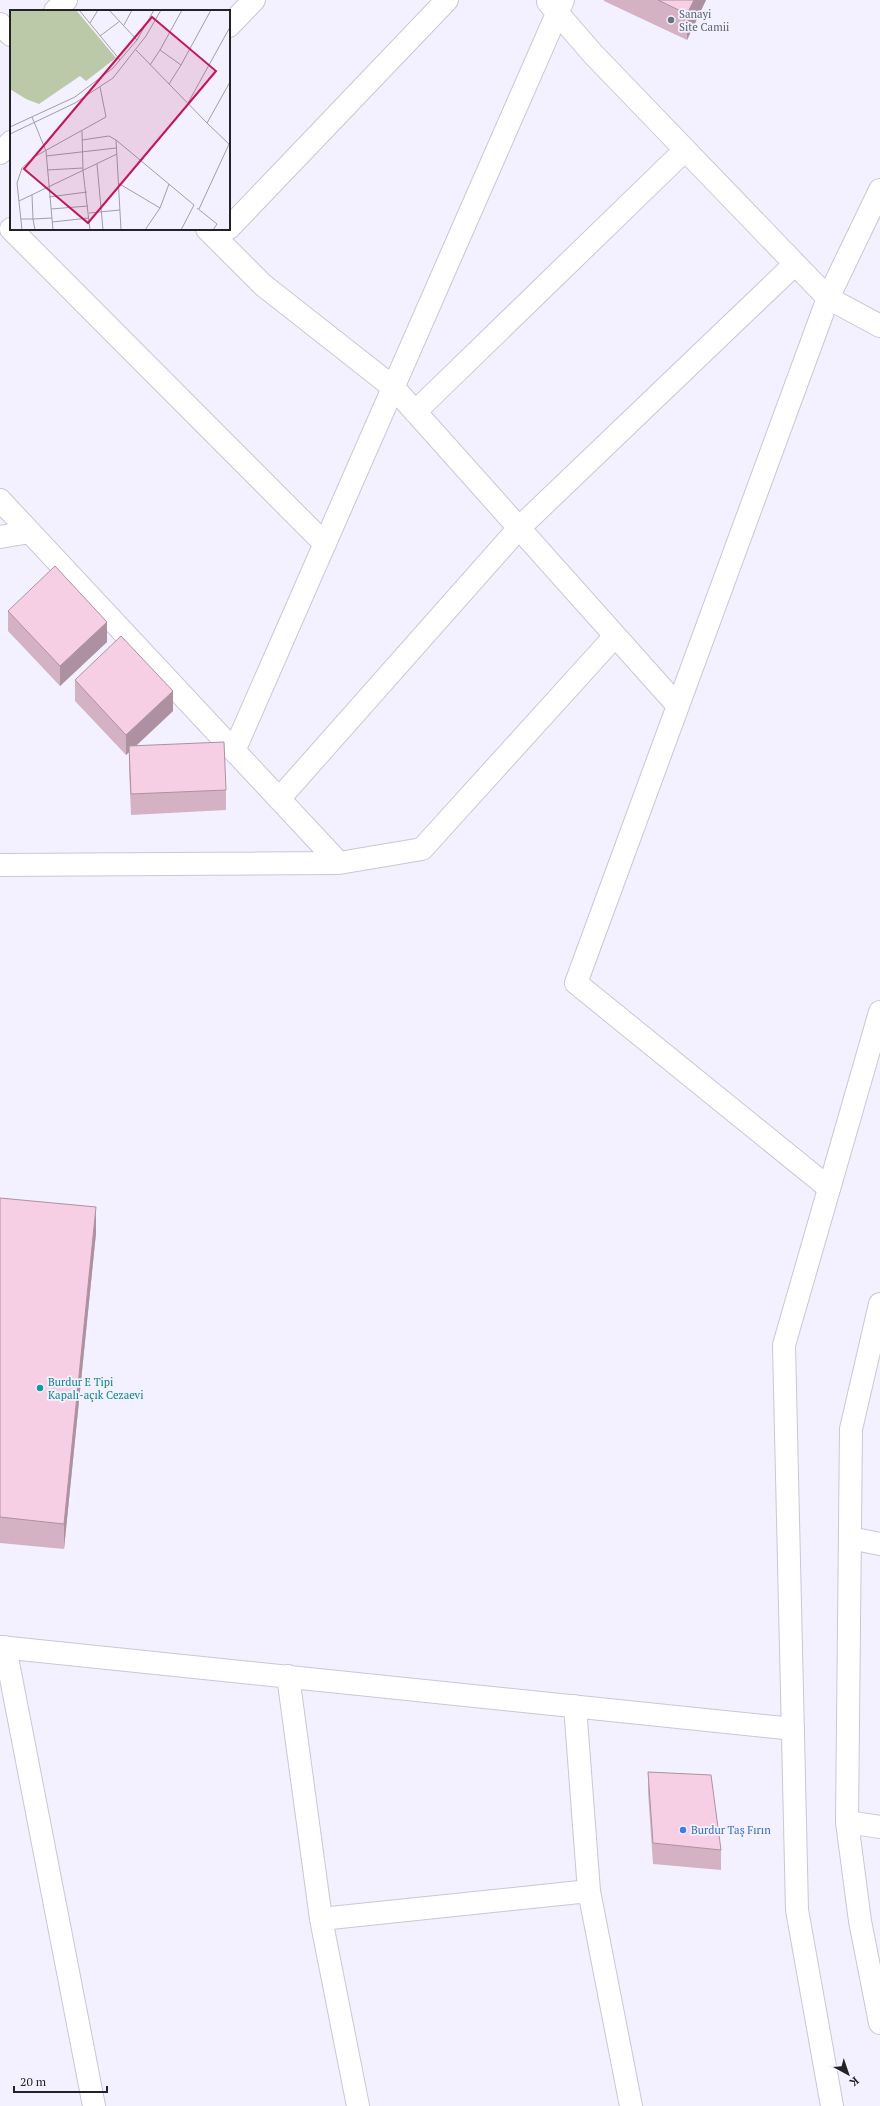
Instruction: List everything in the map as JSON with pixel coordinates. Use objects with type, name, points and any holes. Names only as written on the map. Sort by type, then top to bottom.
[{"type":"street","points":[[56,10],[66,0]]},
{"type":"street","points":[[230,25],[254,0]]},
{"type":"street","points":[[230,223],[447,0]]},
{"type":"street","points":[[555,4],[593,54],[828,298],[880,326]]},
{"type":"street","points":[[234,751],[394,388],[555,4]]},
{"type":"street","points":[[0,24],[10,34]]},
{"type":"street","points":[[0,152],[10,143]]},
{"type":"street","points":[[416,412],[685,150]]},
{"type":"street","points":[[829,1188],[576,983],[828,298],[880,190]]},
{"type":"street","points":[[0,218],[10,228]]},
{"type":"street","points":[[12,230],[325,544]]},
{"type":"street","points":[[221,232],[263,285],[394,388],[678,706]]},
{"type":"street","points":[[279,799],[519,528],[795,264]]},
{"type":"street","points":[[0,500],[339,864]]},
{"type":"street","points":[[0,537],[30,532]]},
{"type":"street","points":[[0,865],[339,864],[422,849],[616,636]]},
{"type":"street","points":[[832,2106],[797,1910],[784,1345],[880,1012]]},
{"type":"street","points":[[880,1304],[851,1429],[847,1822],[860,1921],[880,2023]]},
{"type":"street","points":[[850,1538],[880,1544]]},
{"type":"street","points":[[94,2106],[2,1647],[792,1729]]},
{"type":"street","points":[[288,1676],[321,1919],[358,2106]]},
{"type":"street","points":[[575,1706],[589,1891],[631,2106]]},
{"type":"street","points":[[847,1822],[880,1827]]},
{"type":"street","points":[[321,1919],[589,1891]]},
{"type":"building","points":[[658,0],[694,0],[687,14]]},
{"type":"building","points":[[55,566],[107,622],[60,666],[8,611]]},
{"type":"building","points":[[121,636],[173,691],[126,735],[75,680]]},
{"type":"building","points":[[224,742],[226,790],[131,794],[129,746]]},
{"type":"building","name":"Burdur E Tipi Kapalı-açık Cezaevi","points":[[0,1198],[96,1207],[64,1524],[0,1517]]},
{"type":"building","name":"Burdur Taş Fırın","points":[[648,1772],[711,1775],[721,1850],[653,1843]]},
{"type":"place","name":"Sanayi Site Camii","points":[[671,20]]},
{"type":"place","name":"Burdur E Tipi Kapalı-açık Cezaevi","points":[[40,1388]]},
{"type":"place","name":"Burdur Taş Fırın","points":[[683,1830]]}]
